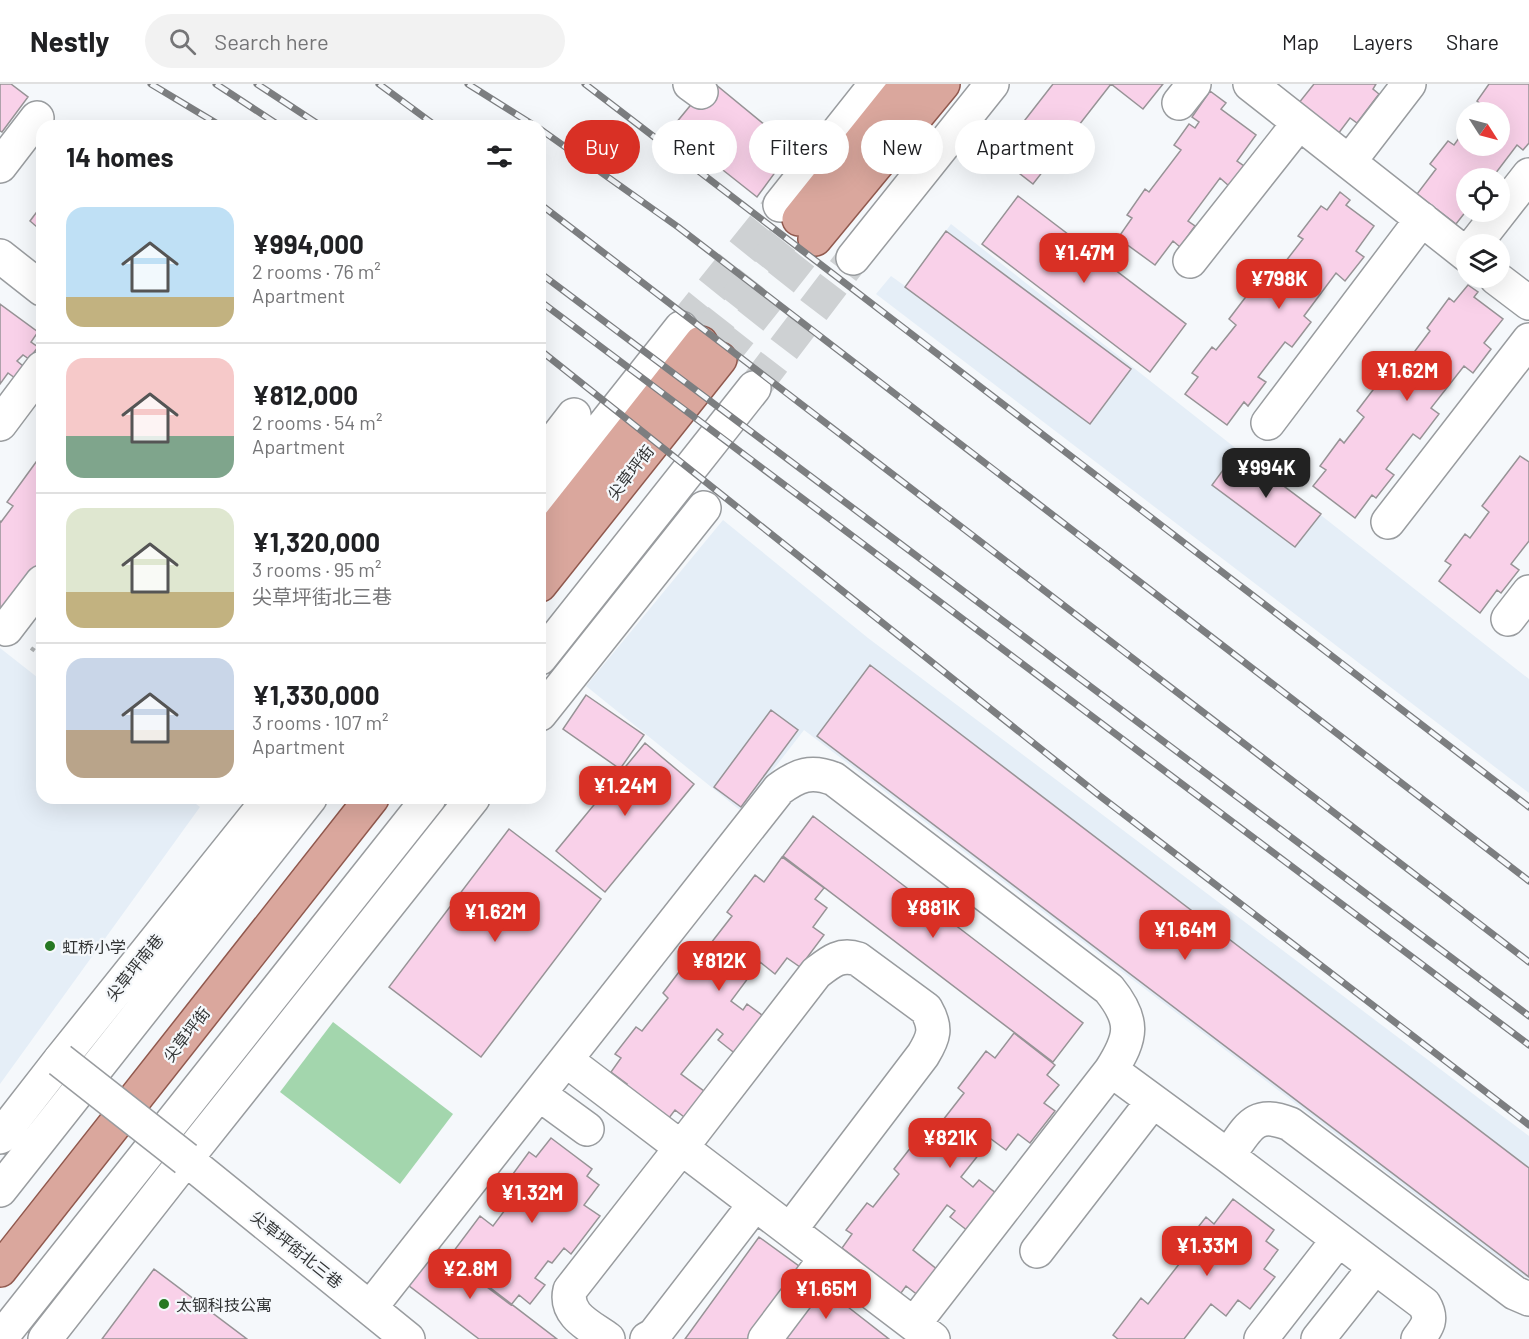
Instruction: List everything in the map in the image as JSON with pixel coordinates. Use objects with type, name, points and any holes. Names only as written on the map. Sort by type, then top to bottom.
[{"type":"main road","points":[[798,221],[907,84]]},
{"type":"main road","points":[[798,221],[943,84]]},
{"type":"main road","name":"尖草坪街","points":[[546,539],[700,343]]},
{"type":"main road","name":"尖草坪街","points":[[546,576],[700,343]]},
{"type":"main road","name":"尖草坪街","points":[[0,1234],[338,804]]},
{"type":"main road","name":"尖草坪街","points":[[0,1270],[367,804]]},
{"type":"street","points":[[798,221],[876,84]]},
{"type":"street","points":[[853,258],[992,84]]},
{"type":"street","points":[[1250,84],[1456,246]]},
{"type":"street","points":[[1349,162],[1408,84]]},
{"type":"street","points":[[0,166],[37,118]]},
{"type":"street","points":[[1190,261],[1299,123]]},
{"type":"street","points":[[1483,234],[1529,176]]},
{"type":"street","points":[[1268,423],[1422,219]]},
{"type":"street","points":[[0,256],[36,284]]},
{"type":"street","points":[[1509,288],[1529,303]]},
{"type":"street","points":[[1388,522],[1529,340]]},
{"type":"street","points":[[546,500],[700,343]]},
{"type":"street","points":[[0,424],[36,376]]},
{"type":"street","points":[[546,650],[754,388]]},
{"type":"street","points":[[546,451],[574,415]]},
{"type":"street","points":[[546,707],[663,576],[704,508]]},
{"type":"street","points":[[6,629],[36,590]]},
{"type":"street","points":[[1508,619],[1529,592]]},
{"type":"street","points":[[370,1308],[779,789],[801,775],[824,775],[834,779],[1109,989],[1125,1013],[1128,1026],[1127,1040],[1111,1070],[923,1332],[566,1060]]},
{"type":"street","name":"尖草坪南巷","points":[[0,1137],[265,804]]},
{"type":"street","points":[[0,1190],[305,804]]},
{"type":"street","points":[[0,1339],[424,804]]},
{"type":"street","points":[[45,1339],[468,804]]},
{"type":"street","points":[[608,1339],[574,1313],[569,1306],[570,1290],[816,973],[839,957],[850,956],[858,959],[926,1009],[934,1030],[931,1043],[923,1055],[790,1230]]},
{"type":"street","name":"尖草坪街北三巷","points":[[60,1060],[408,1339]]},
{"type":"street","points":[[1111,1070],[1424,1304],[1429,1312],[1429,1321],[1419,1339]]},
{"type":"street","points":[[539,1094],[587,1129]]},
{"type":"street","points":[[1037,1251],[1153,1101]]},
{"type":"street","points":[[1228,1156],[1249,1126],[1262,1118],[1277,1118],[1290,1124],[1515,1293],[1529,1299]]},
{"type":"street","points":[[647,1339],[654,1335],[755,1204]]},
{"type":"street","points":[[1261,1339],[1338,1240]]},
{"type":"street","points":[[765,1339],[826,1258]]},
{"type":"street","points":[[1318,1339],[1375,1267]]},
{"type":"shaded area","points":[[951,224],[1529,679],[1529,793],[876,294],[891,276],[905,286]]},
{"type":"shaded area","points":[[723,520],[868,638],[1529,1136],[1529,1279],[804,730],[741,811],[586,686]]},
{"type":"shaded area","name":"虹桥小学","points":[[0,648],[36,676],[36,804],[196,804],[200,807],[0,1084]]},
{"type":"green space","points":[[333,1022],[453,1114],[400,1184],[280,1092]]},
{"type":"building","points":[[0,84],[11,84],[28,97],[2,132],[0,131]]},
{"type":"building","points":[[708,84],[715,84],[759,120],[749,120],[749,174],[774,174],[757,197],[728,174],[737,174],[737,120],[678,120]]},
{"type":"building","points":[[1053,84],[1111,84],[1083,120],[1025,120]]},
{"type":"building","points":[[1111,84],[1163,84],[1143,109]]},
{"type":"building","points":[[1314,84],[1376,84],[1373,89],[1379,94],[1357,123],[1350,118],[1338,134],[1298,104]]},
{"type":"building","points":[[1489,84],[1529,84],[1529,143],[1523,150],[1517,145],[1510,154],[1510,102],[1477,101]]},
{"type":"building","points":[[1210,91],[1226,103],[1221,109],[1256,135],[1237,161],[1244,166],[1229,186],[1220,178],[1188,221],[1195,226],[1180,247],[1173,241],[1155,265],[1118,238],[1132,218],[1127,215],[1145,189],[1149,192],[1181,150],[1174,145],[1189,124],[1195,128],[1199,122],[1192,117]]},
{"type":"building","points":[[1448,141],[1454,145],[1456,142],[1456,156],[1509,156],[1500,168],[1456,168],[1456,224],[1417,194],[1436,169],[1430,164]]},
{"type":"building","points":[[1020,174],[1041,174],[1033,184]]},
{"type":"building","points":[[1340,192],[1350,200],[1346,205],[1374,226],[1356,251],[1364,257],[1345,281],[1336,273],[1304,316],[1311,322],[1292,347],[1285,342],[1258,377],[1266,382],[1248,406],[1244,402],[1227,425],[1185,394],[1198,377],[1192,373],[1212,347],[1216,350],[1236,325],[1229,319],[1267,269],[1275,275],[1303,239],[1298,236],[1321,206],[1327,210]]},
{"type":"building","points":[[1018,196],[1186,324],[1150,372],[982,244]]},
{"type":"building","points":[[36,213],[36,226],[30,221]]},
{"type":"building","points":[[946,231],[1131,369],[1090,424],[905,287]]},
{"type":"building","points":[[1466,288],[1472,288],[1478,292],[1474,297],[1503,319],[1484,343],[1491,349],[1473,373],[1464,366],[1431,408],[1439,414],[1420,439],[1413,434],[1386,469],[1394,475],[1376,498],[1372,495],[1355,518],[1313,486],[1326,470],[1320,466],[1340,439],[1344,443],[1364,417],[1357,411],[1395,361],[1403,367],[1430,331],[1427,328],[1449,298],[1454,302]]},
{"type":"building","points":[[0,304],[36,331],[31,342],[36,346],[36,350],[29,359],[23,355],[17,361],[23,366],[15,378],[8,373],[0,384]]},
{"type":"building","points":[[1237,451],[1321,514],[1295,547],[1212,485]]},
{"type":"building","points":[[1520,456],[1529,462],[1529,541],[1511,564],[1519,570],[1501,593],[1497,590],[1480,613],[1439,581],[1451,565],[1445,561],[1465,534],[1470,538],[1489,512],[1482,506]]},
{"type":"building","points":[[36,462],[36,574],[2,609],[0,607],[0,521],[13,506],[7,502]]},
{"type":"building","points":[[870,665],[1529,1168],[1529,1277],[817,736]]},
{"type":"building","points":[[586,695],[644,735],[620,769],[563,729]]},
{"type":"building","points":[[771,710],[798,730],[741,807],[714,787]]},
{"type":"building","points":[[645,743],[694,784],[605,892],[556,851]]},
{"type":"building","points":[[813,816],[1083,1023],[1053,1062],[783,856]]},
{"type":"building","points":[[509,829],[601,899],[481,1057],[389,987]]},
{"type":"building","points":[[782,857],[824,888],[815,899],[827,908],[813,927],[824,935],[800,967],[787,958],[775,974],[760,962],[731,1001],[743,1010],[747,1004],[766,1018],[737,1055],[718,1040],[723,1034],[717,1029],[681,1074],[712,1097],[692,1123],[675,1110],[662,1127],[620,1095],[627,1084],[611,1072],[621,1058],[615,1054],[636,1027],[642,1031],[668,998],[663,993],[691,956],[697,961],[732,916],[727,912],[755,875],[764,882]]},
{"type":"building","points":[[1014,1033],[1055,1065],[1047,1075],[1059,1085],[1044,1103],[1055,1111],[1030,1143],[1018,1134],[1006,1150],[991,1139],[961,1177],[973,1187],[979,1180],[997,1194],[968,1231],[950,1217],[955,1211],[947,1205],[913,1250],[943,1274],[923,1299],[906,1286],[893,1304],[851,1271],[859,1261],[842,1248],[852,1234],[846,1230],[867,1203],[873,1207],[899,1174],[894,1169],[922,1133],[929,1138],[964,1093],[958,1088],[986,1051],[995,1058]]},
{"type":"building","points":[[551,1138],[592,1169],[587,1176],[599,1185],[584,1205],[600,1216],[571,1254],[564,1248],[552,1263],[548,1261],[535,1278],[545,1285],[530,1304],[519,1295],[511,1305],[463,1269],[467,1263],[453,1252],[480,1216],[493,1226],[514,1198],[502,1189],[529,1152],[536,1157]]},
{"type":"building","points":[[1233,1199],[1274,1230],[1266,1241],[1278,1250],[1264,1269],[1275,1277],[1250,1309],[1238,1300],[1226,1316],[1211,1304],[1184,1339],[1118,1339],[1113,1335],[1141,1298],[1148,1304],[1183,1259],[1177,1254],[1206,1217],[1214,1224]]},
{"type":"building","points":[[759,1237],[803,1269],[752,1339],[685,1339]]},
{"type":"building","points":[[433,1244],[557,1339],[479,1339],[404,1282]]},
{"type":"building","name":"太钢科技公寓","points":[[154,1269],[247,1339],[102,1339]]},
{"type":"building","points":[[816,1282],[889,1339],[774,1339]]},
{"type":"tunnel","points":[[681,328],[780,205]]},
{"type":"tunnel","points":[[701,343],[799,219]]},
{"type":"tunnel","points":[[720,359],[815,239]]},
{"type":"tunnel","points":[[754,388],[853,258]]},
{"type":"railway","points":[[151,84],[211,120]]},
{"type":"railway","points":[[216,84],[271,120]]},
{"type":"railway","points":[[257,84],[312,120]]},
{"type":"railway","points":[[379,84],[428,120]]},
{"type":"railway","points":[[468,84],[525,120]]},
{"type":"railway","points":[[585,84],[1529,807]]},
{"type":"railway","points":[[546,133],[678,227],[1529,881]]},
{"type":"railway","points":[[546,209],[1529,962]]},
{"type":"railway","points":[[546,278],[1529,1016]]},
{"type":"railway","points":[[546,306],[1529,1045]]},
{"type":"railway","points":[[546,355],[1100,796],[1529,1125]]},
{"type":"place","name":"虹桥小学","points":[[50,946]]},
{"type":"place","name":"太钢科技公寓","points":[[164,1304]]}]
